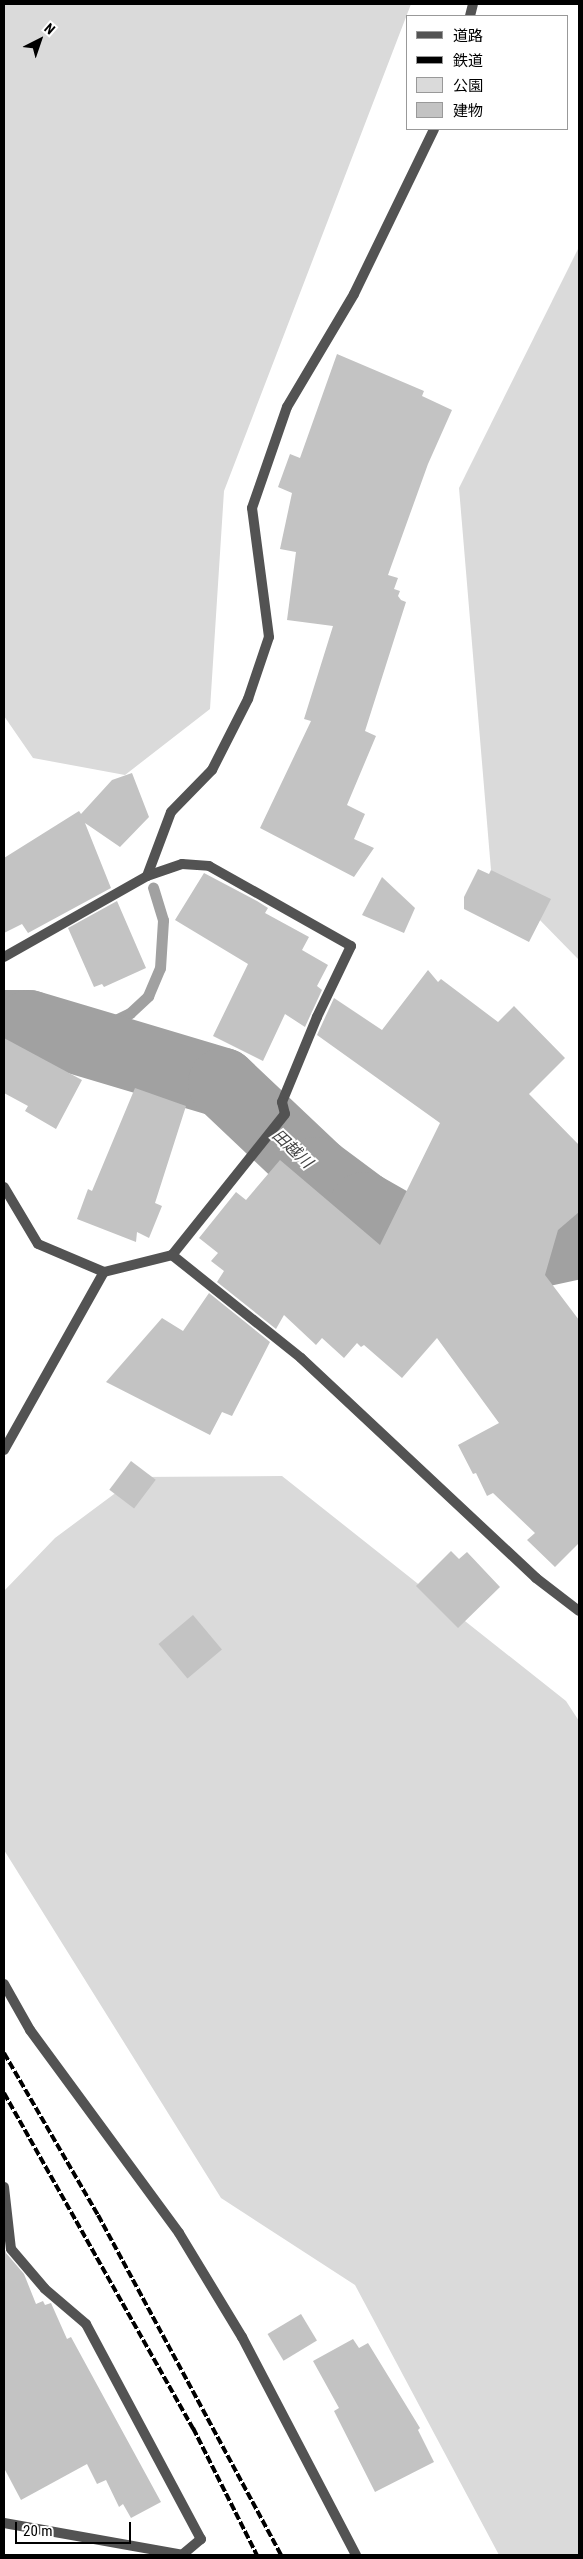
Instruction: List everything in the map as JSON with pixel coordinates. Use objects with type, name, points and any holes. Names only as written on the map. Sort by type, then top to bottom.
[{"type":"street","points":[[147,876],[171,812],[212,770],[248,698],[268,637],[252,508],[287,407],[354,294],[434,130]]},
{"type":"street","points":[[4,957],[147,876],[182,864],[209,866],[351,946],[317,1017],[282,1102],[285,1114],[172,1255],[104,1272],[38,1244],[4,1186]]},
{"type":"street","points":[[172,1255],[301,1358],[536,1578],[579,1611]]},
{"type":"street","points":[[4,1450],[104,1272]]},
{"type":"street","points":[[4,1984],[30,2030],[179,2233],[242,2337],[356,2555]]},
{"type":"street","points":[[4,2187],[11,2249],[45,2289],[86,2324],[200,2539],[182,2555],[4,2523]]},
{"type":"green space","points":[[4,4],[411,4],[224,491],[210,709],[125,775],[33,758],[4,716]]},
{"type":"green space","points":[[579,247],[579,960],[491,870],[459,488]]},
{"type":"green space","points":[[282,1476],[566,1701],[579,1721],[579,2555],[499,2555],[355,2285],[221,2198],[4,1850],[4,1591],[55,1538],[137,1477]]},
{"type":"building","points":[[337,354],[424,391],[422,396],[452,410],[428,464],[388,575],[398,578],[394,589],[400,591],[398,596],[406,602],[365,731],[376,736],[347,805],[365,814],[354,839],[374,848],[354,877],[260,828],[311,721],[304,719],[333,626],[287,620],[296,552],[280,549],[292,493],[278,487],[290,454],[300,458]]},
{"type":"building","points":[[132,773],[149,817],[120,847],[85,823],[111,888],[28,933],[22,924],[4,933],[4,858],[79,811],[81,814],[112,780]]},
{"type":"building","points":[[478,869],[489,874],[491,870],[551,899],[529,942],[464,909],[464,897]]},
{"type":"building","points":[[204,873],[257,901],[268,908],[265,913],[309,937],[302,950],[328,965],[317,986],[322,990],[305,1027],[285,1014],[263,1061],[213,1036],[248,964],[175,920]]},
{"type":"building","points":[[382,877],[415,908],[404,933],[362,915]]},
{"type":"building","points":[[117,901],[146,968],[104,987],[102,984],[94,987],[68,928]]},
{"type":"building","points":[[428,970],[438,982],[441,979],[498,1022],[514,1006],[565,1058],[529,1094],[579,1145],[579,1212],[558,1230],[545,1275],[579,1320],[579,1543],[555,1567],[527,1540],[535,1533],[493,1493],[487,1496],[476,1473],[473,1474],[458,1445],[499,1423],[437,1338],[402,1378],[364,1345],[361,1347],[357,1343],[344,1358],[322,1338],[316,1345],[284,1315],[276,1329],[217,1282],[224,1271],[211,1261],[218,1253],[199,1238],[236,1192],[246,1200],[280,1160],[380,1245],[440,1123],[317,1035],[334,998],[382,1030]]},
{"type":"building","points":[[4,1038],[82,1080],[56,1129],[25,1111],[28,1106],[4,1093]]},
{"type":"building","points":[[135,1088],[186,1106],[155,1203],[162,1206],[149,1238],[137,1232],[136,1242],[77,1219],[88,1189],[92,1191]]},
{"type":"building","points":[[209,1293],[270,1342],[232,1416],[222,1412],[210,1435],[106,1382],[162,1318],[183,1331]]},
{"type":"building","points":[[131,1461],[156,1480],[134,1508],[109,1490]]},
{"type":"building","points":[[451,1551],[459,1559],[467,1552],[500,1587],[458,1628],[416,1586]]},
{"type":"building","points":[[193,1615],[222,1649],[187,1678],[159,1644]]},
{"type":"building","points":[[4,2246],[6,2253],[24,2274],[36,2304],[43,2301],[45,2305],[51,2303],[67,2339],[71,2337],[161,2502],[131,2518],[123,2504],[119,2507],[106,2480],[97,2484],[87,2464],[21,2500],[4,2468]]},
{"type":"building","points":[[301,2314],[317,2341],[284,2361],[268,2334]]},
{"type":"building","points":[[353,2339],[359,2348],[368,2343],[420,2428],[418,2430],[434,2462],[375,2492],[334,2411],[339,2408],[313,2361]]},
{"type":"waterway","points":[[76,1039],[130,1013],[148,996],[160,968],[163,920],[153,887]]},
{"type":"waterway","name":"田越川","points":[[4,1025],[29,1025],[223,1083],[317,1172],[364,1207],[452,1257],[490,1263],[579,1244]]},
{"type":"railway","points":[[4,2053],[98,2215],[281,2555]]},
{"type":"railway","points":[[4,2093],[193,2428],[257,2555]]}]
